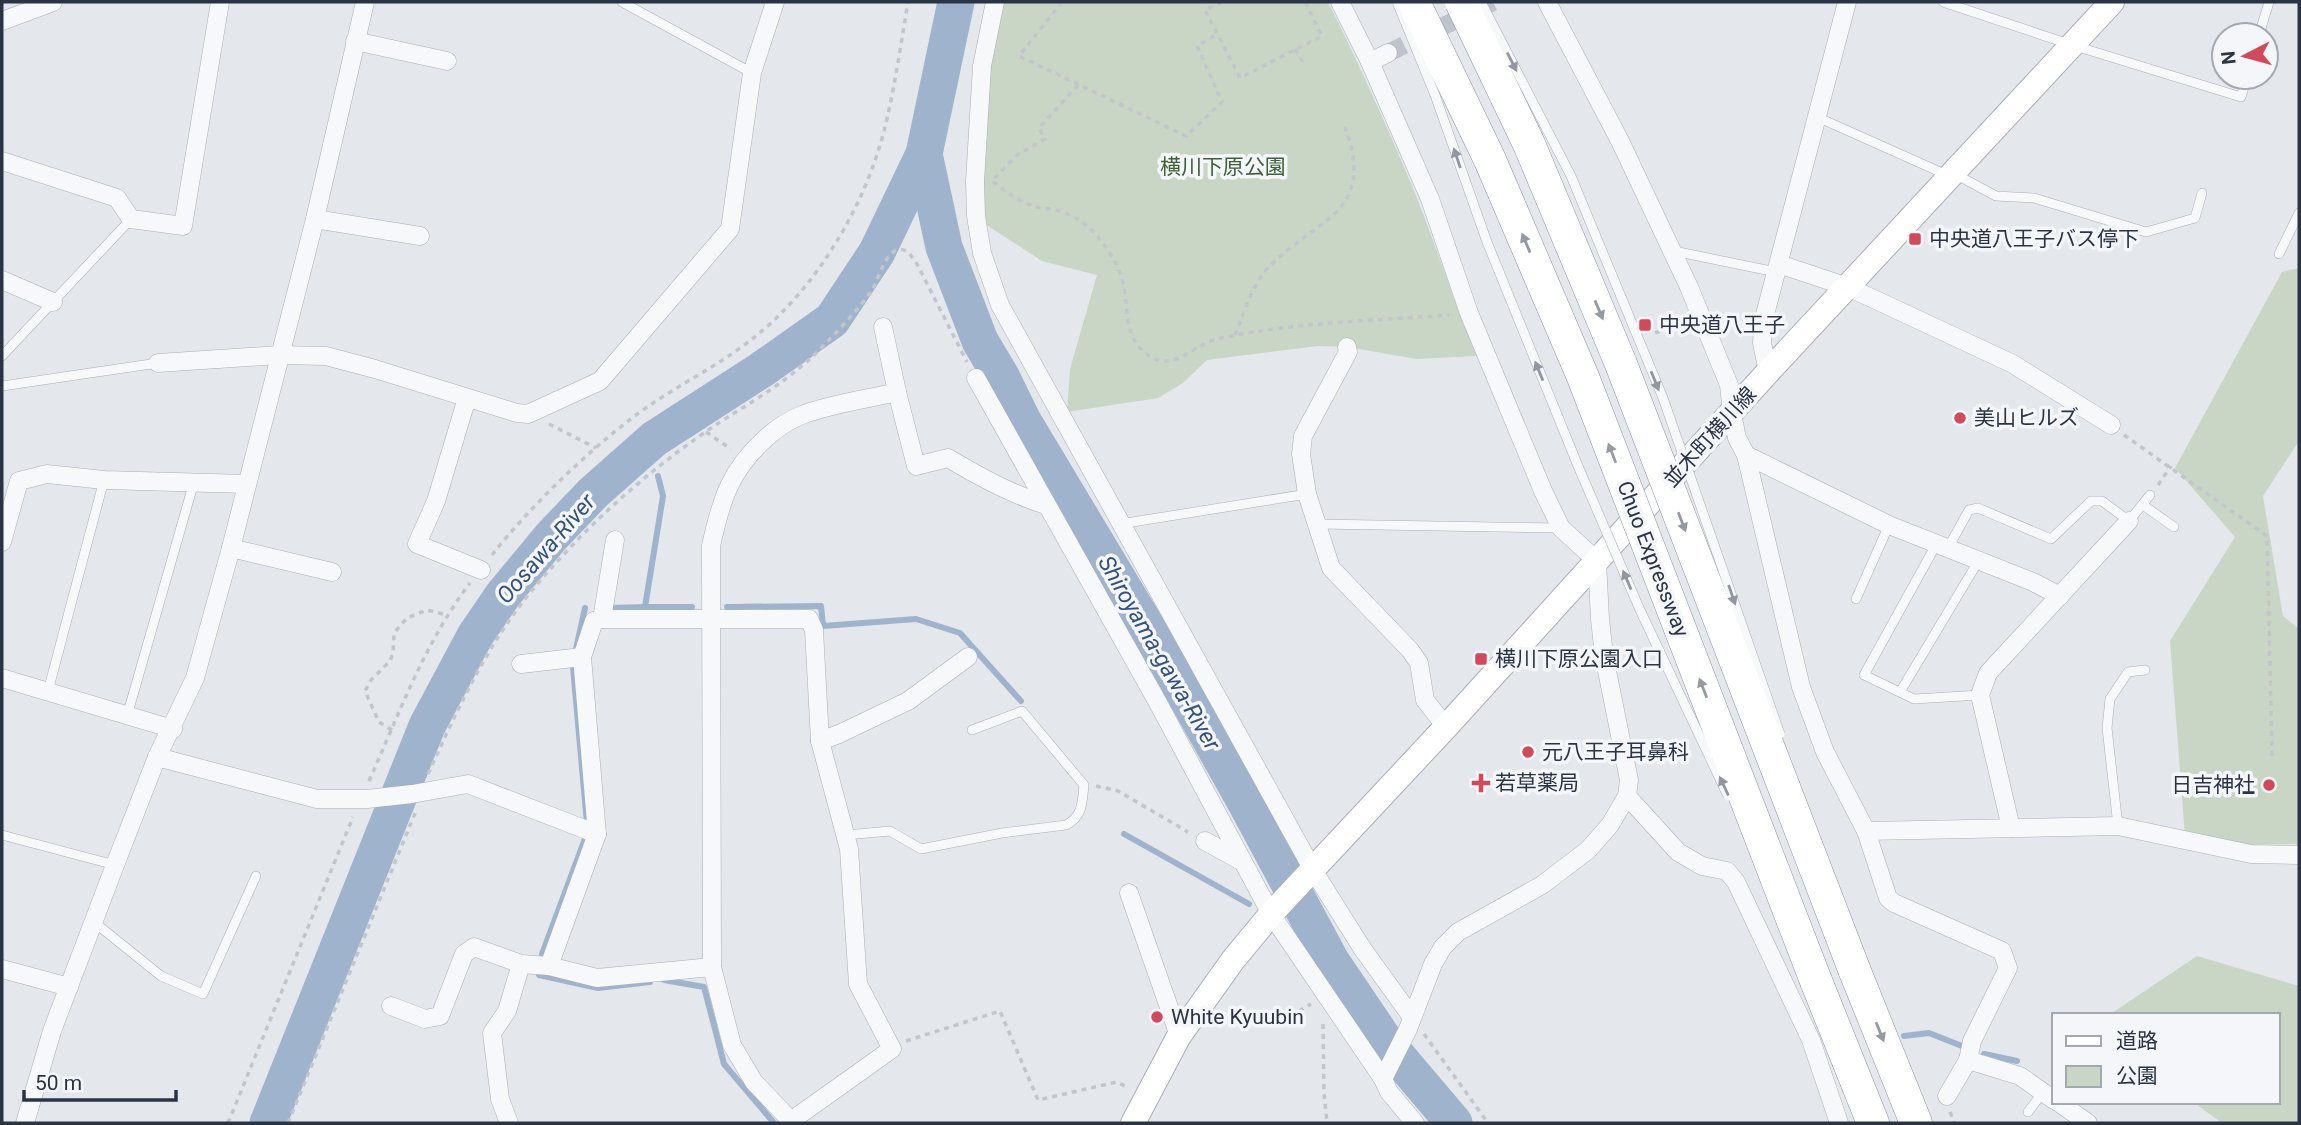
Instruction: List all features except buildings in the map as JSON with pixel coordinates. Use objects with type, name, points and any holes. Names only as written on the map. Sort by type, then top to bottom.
[{"type":"highway","name":"Chuo Expressway","points":[[1414,2],[1490,160],[1583,377],[1873,1123]]},
{"type":"highway","name":"Chuo Expressway","points":[[1461,2],[1529,144],[1621,364],[1916,1123]]},
{"type":"street","points":[[2,21],[54,2]]},
{"type":"street","points":[[2,161],[117,198],[131,219],[183,226],[220,2]]},
{"type":"street","points":[[30,1123],[52,1031],[157,757],[173,729],[195,678],[315,219],[365,2]]},
{"type":"street","points":[[158,363],[279,355],[326,356],[517,414],[528,414],[600,381],[730,229],[752,73],[775,2]]},
{"type":"street","points":[[995,2],[982,66],[977,120],[976,216],[990,282],[1011,327],[1311,872],[1410,1023]]},
{"type":"street","points":[[1340,2],[1370,62],[1430,199],[1469,313],[1514,425],[1560,528],[1597,561],[1604,656],[1629,780],[1627,796],[1610,825],[1588,850],[1542,885],[1458,932],[1443,947],[1385,1074]]},
{"type":"street","points":[[1547,2],[1620,141],[1672,250],[1729,385],[1737,438],[1746,455],[1801,687],[1825,752],[1866,831],[1888,898],[2002,951],[2008,968],[1972,1041],[1968,1060],[1947,1096]]},
{"type":"street","points":[[1768,372],[1762,342],[1763,323],[1847,2]]},
{"type":"street","name":"並木町横川線","points":[[1274,911],[1446,727],[1768,372],[2112,2]]},
{"type":"street","points":[[355,40],[447,61]]},
{"type":"street","points":[[1370,62],[1388,53]]},
{"type":"street","points":[[315,219],[420,236]]},
{"type":"street","points":[[1778,268],[1848,287],[2014,364],[2111,425]]},
{"type":"street","points":[[2,280],[53,302]]},
{"type":"street","points":[[883,327],[916,466],[948,458],[986,481],[1046,505]]},
{"type":"street","points":[[1346,347],[1348,352],[1303,436],[1301,454],[1307,494],[1331,568],[1410,650],[1419,663],[1425,700],[1446,727]]},
{"type":"street","points":[[976,378],[1321,999],[1385,1074],[1389,1092],[1415,1123]]},
{"type":"street","points":[[549,966],[597,834],[582,657],[594,621],[709,618],[808,619],[814,630],[820,741],[846,835],[858,984],[892,1049],[790,1123],[754,1082],[732,1045],[712,967],[709,618],[711,546],[718,514],[725,491],[745,458],[772,433],[802,415],[897,392]]},
{"type":"street","points":[[467,398],[436,501],[417,544],[481,570]]},
{"type":"street","points":[[1746,455],[1889,525],[2033,582],[2060,596]]},
{"type":"street","points":[[2,542],[19,481],[47,474],[104,480],[247,484]]},
{"type":"street","points":[[2011,828],[1980,695],[1988,673],[2129,522]]},
{"type":"street","points":[[602,619],[615,540]]},
{"type":"street","points":[[231,548],[332,572]]},
{"type":"street","points":[[521,664],[582,657]]},
{"type":"street","points":[[820,741],[908,702],[968,657]]},
{"type":"street","points":[[2,678],[173,729]]},
{"type":"street","points":[[157,757],[317,799],[363,799],[412,794],[468,783],[597,834]]},
{"type":"street","points":[[1627,796],[1678,852],[1702,866],[1727,871],[1736,882],[1811,1040],[1839,1123]]},
{"type":"street","points":[[1866,831],[2118,826],[2250,854],[2299,855]]},
{"type":"street","points":[[1205,841],[1244,862]]},
{"type":"street","points":[[1129,893],[1179,1036]]},
{"type":"street","points":[[1133,1123],[1179,1036],[1233,960],[1274,911]]},
{"type":"street","points":[[391,1006],[425,1020],[440,1016],[464,954],[474,947],[522,964],[549,966],[597,978],[712,967]]},
{"type":"street","points":[[509,1123],[500,1099],[492,1033],[507,1011],[522,964]]},
{"type":"street","points":[[2,969],[69,987]]},
{"type":"street","points":[[1968,1060],[2020,1076],[2052,1098]]},
{"type":"street","points":[[2061,1104],[2088,1123]]},
{"type":"lane","points":[[622,2],[752,73]]},
{"type":"lane","points":[[1397,2],[1435,95],[1487,242],[1578,466],[1640,610],[1734,808]]},
{"type":"lane","points":[[1480,2],[1571,176],[1662,398],[1784,748]]},
{"type":"lane","points":[[1942,2],[2210,87]]},
{"type":"lane","points":[[2263,21],[2269,2]]},
{"type":"lane","points":[[2222,91],[2241,97],[2243,91]]},
{"type":"lane","points":[[1817,117],[1996,196],[2034,198],[2146,232],[2195,218],[2202,193]]},
{"type":"lane","points":[[2279,254],[2299,213]]},
{"type":"lane","points":[[2,356],[131,219]]},
{"type":"lane","points":[[1672,250],[1778,268]]},
{"type":"lane","points":[[2,386],[158,363]]},
{"type":"lane","points":[[48,691],[104,480]]},
{"type":"lane","points":[[127,716],[194,482]]},
{"type":"lane","points":[[1120,524],[1307,494]]},
{"type":"lane","points":[[1980,695],[1914,699],[1864,675],[1943,546],[1969,510],[1978,508],[2051,538],[2091,501],[2102,502],[2129,522],[2150,495]]},
{"type":"lane","points":[[2143,505],[2174,527]]},
{"type":"lane","points":[[1315,524],[1560,528]]},
{"type":"lane","points":[[1856,598],[1889,525]]},
{"type":"lane","points":[[1900,692],[1979,560]]},
{"type":"lane","points":[[2118,826],[2107,729],[2109,699],[2128,672],[2145,670]]},
{"type":"lane","points":[[846,835],[890,831],[921,849],[1002,832],[1066,825],[1076,820],[1081,811],[1084,785],[1022,711],[972,730]]},
{"type":"lane","points":[[1805,813],[1854,969]]},
{"type":"lane","points":[[2,835],[115,865]]},
{"type":"lane","points":[[1752,845],[1816,981]]},
{"type":"lane","points":[[94,922],[161,976],[204,994],[256,876]]},
{"type":"lane","points":[[2028,1112],[2052,1098]]},
{"type":"path","points":[[228,1123],[392,730],[447,615],[501,544],[561,480],[633,417],[755,337],[782,313],[823,264],[857,202],[885,130],[908,2]]},
{"type":"path","points":[[1062,2],[1019,56],[1186,136],[1222,102],[1196,46],[1218,34]]},
{"type":"path","points":[[1222,2],[1205,10],[1240,78],[1322,36],[1305,2]]},
{"type":"path","points":[[1295,49],[1304,64]]},
{"type":"path","points":[[1078,85],[1039,128],[1045,139],[1016,156],[992,181],[1015,198],[1035,207],[1057,210],[1078,218],[1095,234],[1119,270],[1129,325],[1134,341],[1145,354],[1161,360],[1176,360],[1213,340],[1234,336],[1310,325],[1469,313]]},
{"type":"path","points":[[1234,336],[1267,269],[1341,209],[1350,192],[1354,177],[1353,147],[1343,122]]},
{"type":"path","points":[[1655,333],[1679,324],[1702,337],[1709,334]]},
{"type":"path","points":[[528,414],[596,449]]},
{"type":"path","points":[[2111,425],[2267,536],[2272,755]]},
{"type":"path","points":[[705,432],[745,458]]},
{"type":"path","points":[[2150,495],[2171,466]]},
{"type":"path","points":[[392,730],[379,722],[365,691],[370,680],[390,661],[394,633],[407,618],[427,610],[447,615]]},
{"type":"path","points":[[1084,785],[1118,791],[1205,841]]},
{"type":"path","points":[[1197,1012],[1219,1016],[1287,1018],[1321,999],[1327,1123]]},
{"type":"path","points":[[892,1049],[908,1040],[1000,1011],[1038,1100],[1117,1082],[1146,1097]]},
{"type":"path","points":[[1410,1023],[1488,1123]]},
{"type":"green space","name":"横川下原公園","points":[[1002,2],[1328,2],[1372,93],[1412,186],[1477,356],[1417,359],[1347,347],[1318,346],[1207,360],[1183,383],[1158,398],[1067,412],[1070,369],[1097,275],[1042,261],[985,224],[983,168],[986,112]]},
{"type":"green space","points":[[2299,268],[2299,441],[2263,496],[2283,616],[2299,629],[2299,844],[2220,845],[2185,836],[2170,641],[2235,537],[2175,468],[2282,272]]},
{"type":"green space","points":[[2197,956],[2299,986],[2299,1123],[2222,1123],[2196,1104],[2280,1104],[2280,1013],[2112,1013]]},
{"type":"waterway","name":"Shiroyama-gawa-River","points":[[956,2],[924,154],[944,247],[980,341],[1023,421],[1158,646],[1331,961],[1387,1044],[1454,1123]]},
{"type":"waterway","name":"Oosawa-River","points":[[268,1123],[427,726],[475,636],[503,595],[551,537],[593,493],[654,439],[761,370],[832,320],[877,252],[924,154]]},
{"type":"waterway","points":[[648,444],[652,458]]},
{"type":"waterway","points":[[658,476],[663,496],[645,607],[692,607]]},
{"type":"waterway","points":[[727,607],[821,606],[823,626],[916,619],[960,633],[1021,701]]},
{"type":"waterway","points":[[611,608],[645,607]]},
{"type":"waterway","points":[[576,649],[585,608]]},
{"type":"waterway","points":[[573,667],[587,824]]},
{"type":"waterway","points":[[1124,834],[1249,904]]},
{"type":"waterway","points":[[542,954],[586,836]]},
{"type":"waterway","points":[[539,975],[598,988],[650,982]]},
{"type":"waterway","points":[[664,980],[704,987],[724,1064],[774,1123]]},
{"type":"waterway","points":[[1904,1036],[1929,1033],[1962,1046]]},
{"type":"waterway","points":[[1984,1054],[2017,1061]]},
{"type":"tunnel","points":[[1388,53],[1493,2]]},
{"type":"place","name":"中央道八王子バス停下","points":[[1915,239]]},
{"type":"place","name":"中央道八王子","points":[[1645,325]]},
{"type":"place","name":"美山ヒルズ","points":[[1960,418]]},
{"type":"place","name":"横川下原公園入口","points":[[1481,659]]},
{"type":"place","name":"元八王子耳鼻科","points":[[1528,752]]},
{"type":"place","name":"若草薬局","points":[[1481,783]]},
{"type":"place","name":"日吉神社","points":[[2269,785]]},
{"type":"place","name":"White Kyuubin","points":[[1157,1017]]}]
